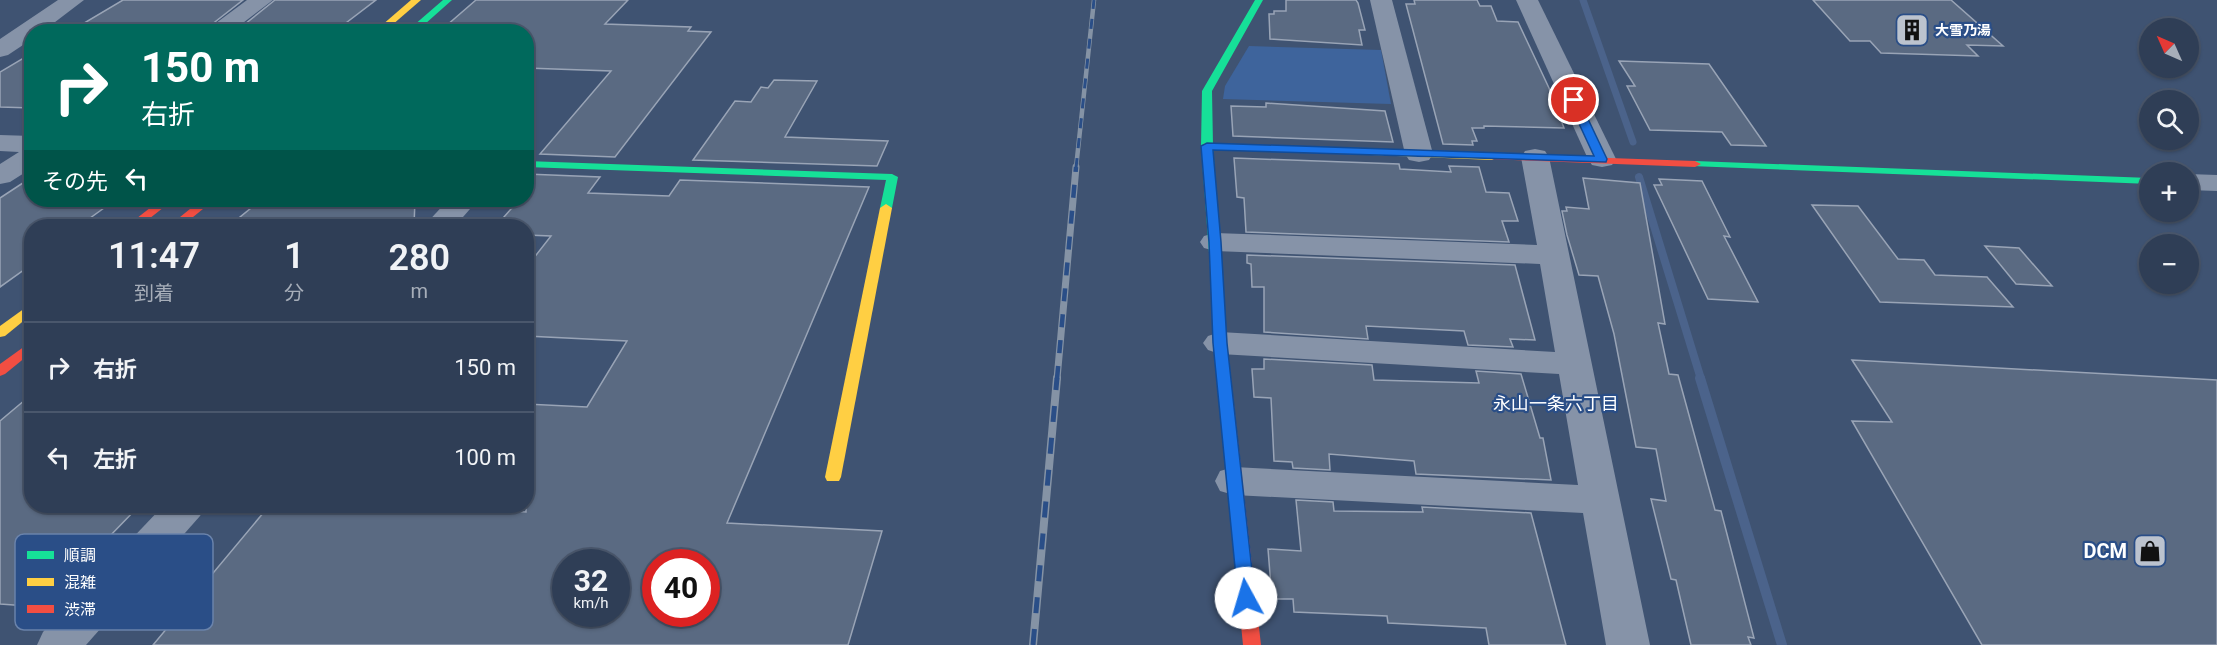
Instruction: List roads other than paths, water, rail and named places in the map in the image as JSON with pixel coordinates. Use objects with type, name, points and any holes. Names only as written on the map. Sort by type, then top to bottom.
[{"type":"street","points":[[38,24],[74,0]]},
{"type":"street","points":[[227,24],[262,0]]},
{"type":"street","points":[[388,24],[417,0]]},
{"type":"street","points":[[420,24],[448,0]]},
{"type":"street","points":[[1252,645],[1220,343],[1207,146],[1207,91],[1259,0]]},
{"type":"street","points":[[1381,0],[1419,154]]},
{"type":"street","points":[[1527,0],[1602,159]]},
{"type":"street","points":[[0,50],[24,34]]},
{"type":"street","points":[[0,143],[24,144]]},
{"type":"street","points":[[1207,146],[2139,181]]},
{"type":"street","points":[[1535,158],[1628,645]]},
{"type":"street","points":[[0,176],[24,160]]},
{"type":"street","points":[[534,164],[892,177],[833,477]]},
{"type":"street","points":[[2199,183],[2217,183]]},
{"type":"street","points":[[142,219],[158,207]]},
{"type":"street","points":[[184,219],[199,207]]},
{"type":"street","points":[[446,219],[457,207]]},
{"type":"street","points":[[1215,242],[1554,255]]},
{"type":"street","points":[[0,333],[24,314]]},
{"type":"street","points":[[1220,343],[1576,364]]},
{"type":"street","points":[[0,371],[24,352]]},
{"type":"street","points":[[1234,481],[1601,500]]},
{"type":"street","points":[[160,534],[180,513]]},
{"type":"street","points":[[59,645],[73,630]]},
{"type":"waterway","points":[[1583,0],[1633,142]]},
{"type":"waterway","points":[[1639,177],[1701,379]]},
{"type":"waterway","points":[[1700,378],[1782,645]]},
{"type":"railway","points":[[1076,168],[1094,0]]},
{"type":"railway","points":[[1057,379],[1076,167]]},
{"type":"railway","points":[[1033,645],[1057,378]]},
{"type":"place","name":"大雪乃湯","points":[[1912,30]]},
{"type":"place","name":"DCM","points":[[2150,551]]},
{"type":"district","name":"永山一条六丁目","points":[[1556,404]]}]
